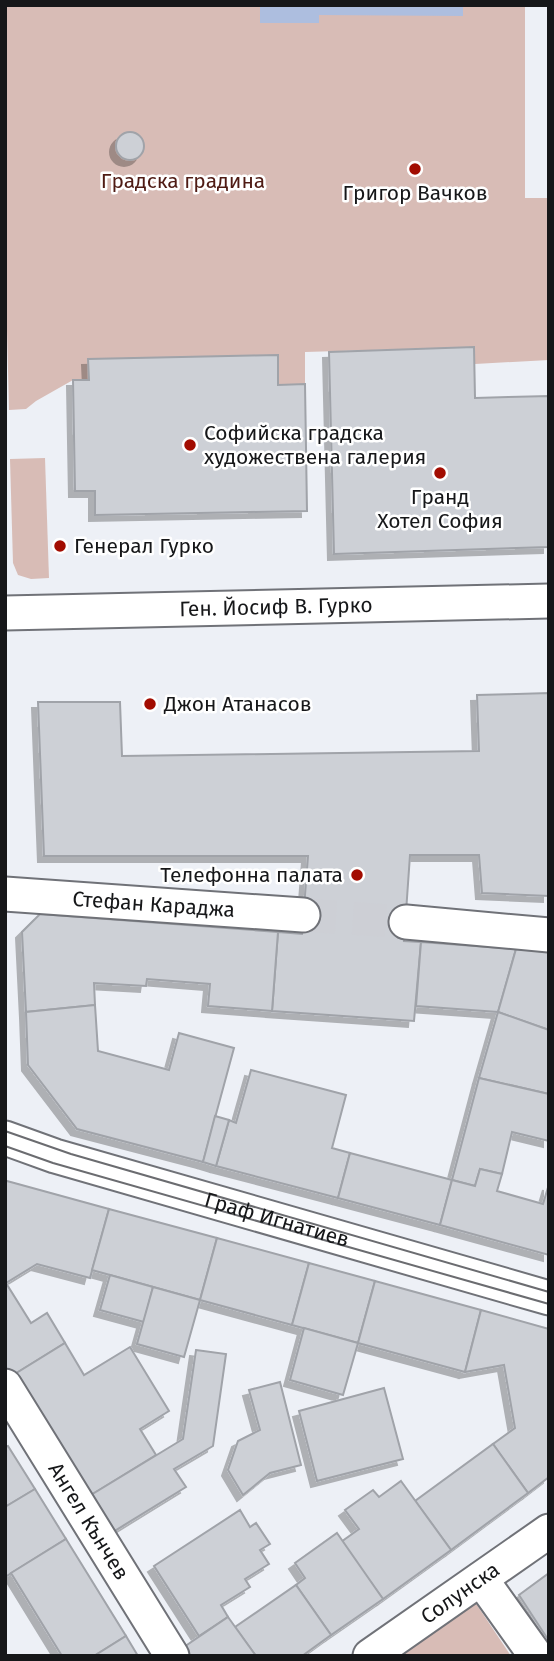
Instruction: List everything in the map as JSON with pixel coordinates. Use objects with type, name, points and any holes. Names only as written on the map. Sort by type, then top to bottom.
[{"type":"street","name":"Ген. Йосиф В. Гурко","points":[[5,613],[549,601]]},
{"type":"street","name":"Стефан Караджа","points":[[5,894],[303,915]]},
{"type":"street","points":[[406,922],[549,935]]},
{"type":"street","name":"Граф Игнатиев","points":[[5,1138],[55,1156],[549,1297]]},
{"type":"street","name":"Ангел Кънчев","points":[[5,1386],[172,1656]]},
{"type":"street","name":"Солунска","points":[[370,1656],[549,1531]]},
{"type":"street","points":[[481,1579],[536,1656]]},
{"type":"green space","name":"Градска градина","points":[[5,5],[525,5],[525,198],[549,198],[549,360],[475,364],[474,347],[305,352],[305,384],[278,385],[277,355],[89,359],[89,380],[73,380],[26,409],[9,410],[5,250]]},
{"type":"green space","points":[[45,458],[49,578],[31,579],[18,575],[13,563],[10,459]]},
{"type":"green space","points":[[475,1602],[511,1656],[396,1656]]},
{"type":"water","points":[[260,5],[463,5],[463,16],[319,15],[319,23],[260,23]]},
{"type":"building","points":[[130,132],[140,136],[144,146],[140,156],[130,160],[120,156],[116,146],[120,136]]},
{"type":"building","name":"Гранд Хотел София","points":[[474,347],[475,398],[549,396],[549,547],[334,554],[329,352]]},
{"type":"building","name":"Софийска градска художествена галерия","points":[[278,355],[278,385],[305,384],[307,511],[95,515],[95,491],[75,491],[73,380],[89,380],[88,359]]},
{"type":"building","name":"Телефонна палата","points":[[549,693],[549,896],[482,893],[479,855],[410,855],[404,941],[421,942],[414,1021],[272,1011],[278,932],[302,934],[308,856],[44,856],[38,702],[120,702],[122,756],[479,751],[477,695]]},
{"type":"building","points":[[40,914],[278,932],[272,1011],[208,1006],[210,984],[147,979],[146,986],[94,983],[95,1005],[26,1012],[22,932]]},
{"type":"building","points":[[421,942],[516,949],[498,1012],[416,1006]]},
{"type":"building","points":[[516,949],[549,952],[549,1030],[498,1012]]},
{"type":"building","points":[[95,1005],[98,1051],[169,1070],[179,1033],[234,1048],[203,1162],[77,1129],[28,1065],[26,1012]]},
{"type":"building","points":[[498,1012],[549,1030],[549,1094],[479,1078]]},
{"type":"building","points":[[251,1070],[346,1095],[332,1148],[350,1153],[338,1198],[216,1166],[229,1120],[236,1123]]},
{"type":"building","points":[[479,1078],[549,1094],[549,1141],[512,1132],[502,1174],[480,1169],[475,1186],[452,1180]]},
{"type":"building","points":[[215,1116],[229,1120],[216,1166],[203,1162]]},
{"type":"building","points":[[350,1153],[452,1180],[440,1225],[338,1198]]},
{"type":"building","points":[[480,1169],[502,1174],[497,1191],[543,1204],[549,1184],[549,1255],[440,1225],[452,1180],[475,1186]]},
{"type":"building","points":[[7,1181],[109,1209],[90,1278],[37,1264],[6,1283],[31,1323],[47,1313],[65,1343],[10,1377],[5,1369]]},
{"type":"building","points":[[109,1209],[217,1238],[200,1300],[92,1270]]},
{"type":"building","points":[[217,1238],[309,1263],[292,1325],[200,1300]]},
{"type":"building","points":[[309,1263],[375,1281],[358,1343],[292,1325]]},
{"type":"building","points":[[110,1275],[153,1287],[144,1322],[100,1310]]},
{"type":"building","points":[[375,1281],[481,1310],[465,1372],[358,1343]]},
{"type":"building","points":[[153,1287],[200,1300],[184,1357],[137,1344]]},
{"type":"building","points":[[481,1310],[549,1329],[549,1477],[528,1493],[493,1444],[515,1428],[504,1365],[465,1372]]},
{"type":"building","points":[[304,1328],[358,1343],[343,1395],[290,1380]]},
{"type":"building","points":[[65,1343],[84,1375],[130,1347],[169,1411],[140,1429],[156,1455],[86,1498],[10,1377]]},
{"type":"building","points":[[196,1350],[226,1354],[213,1446],[174,1469],[186,1487],[108,1535],[86,1498],[183,1439]]},
{"type":"building","points":[[280,1382],[301,1465],[270,1473],[243,1495],[228,1470],[238,1441],[260,1430],[249,1390]]},
{"type":"building","points":[[384,1388],[403,1459],[317,1481],[299,1411]]},
{"type":"building","points":[[493,1444],[528,1493],[451,1550],[415,1501]]},
{"type":"building","points":[[8,1446],[35,1489],[5,1507],[5,1447]]},
{"type":"building","points":[[401,1481],[451,1550],[383,1599],[341,1542],[359,1529],[345,1510],[373,1490],[379,1497]]},
{"type":"building","points":[[35,1489],[66,1539],[5,1577],[5,1507]]},
{"type":"building","points":[[240,1510],[250,1527],[256,1523],[270,1544],[260,1550],[269,1564],[245,1579],[250,1587],[221,1605],[228,1617],[199,1636],[154,1566]]},
{"type":"building","points":[[337,1533],[383,1599],[331,1635],[296,1585],[305,1578],[295,1563]]},
{"type":"building","points":[[66,1539],[126,1636],[94,1656],[62,1656],[11,1573]]},
{"type":"building","points":[[549,1573],[549,1641],[519,1595]]},
{"type":"building","points":[[296,1585],[331,1635],[302,1656],[256,1656],[235,1627]]},
{"type":"building","points":[[228,1617],[256,1656],[185,1656],[181,1649]]},
{"type":"building","points":[[126,1636],[138,1656],[94,1656]]},
{"type":"tunnel","points":[[303,915],[406,922]]},
{"type":"tram line","points":[[5,1131],[71,1154],[549,1292]]},
{"type":"tram line","points":[[5,1146],[53,1163],[549,1304]]},
{"type":"place","name":"Григор Вачков","points":[[415,169]]},
{"type":"place","name":"Софийска градска художествена галерия","points":[[190,445]]},
{"type":"place","name":"Гранд Хотел София","points":[[440,473]]},
{"type":"place","name":"Генерал Гурко","points":[[60,546]]},
{"type":"place","name":"Джон Атанасов","points":[[150,704]]},
{"type":"place","name":"Телефонна палата","points":[[357,875]]}]
